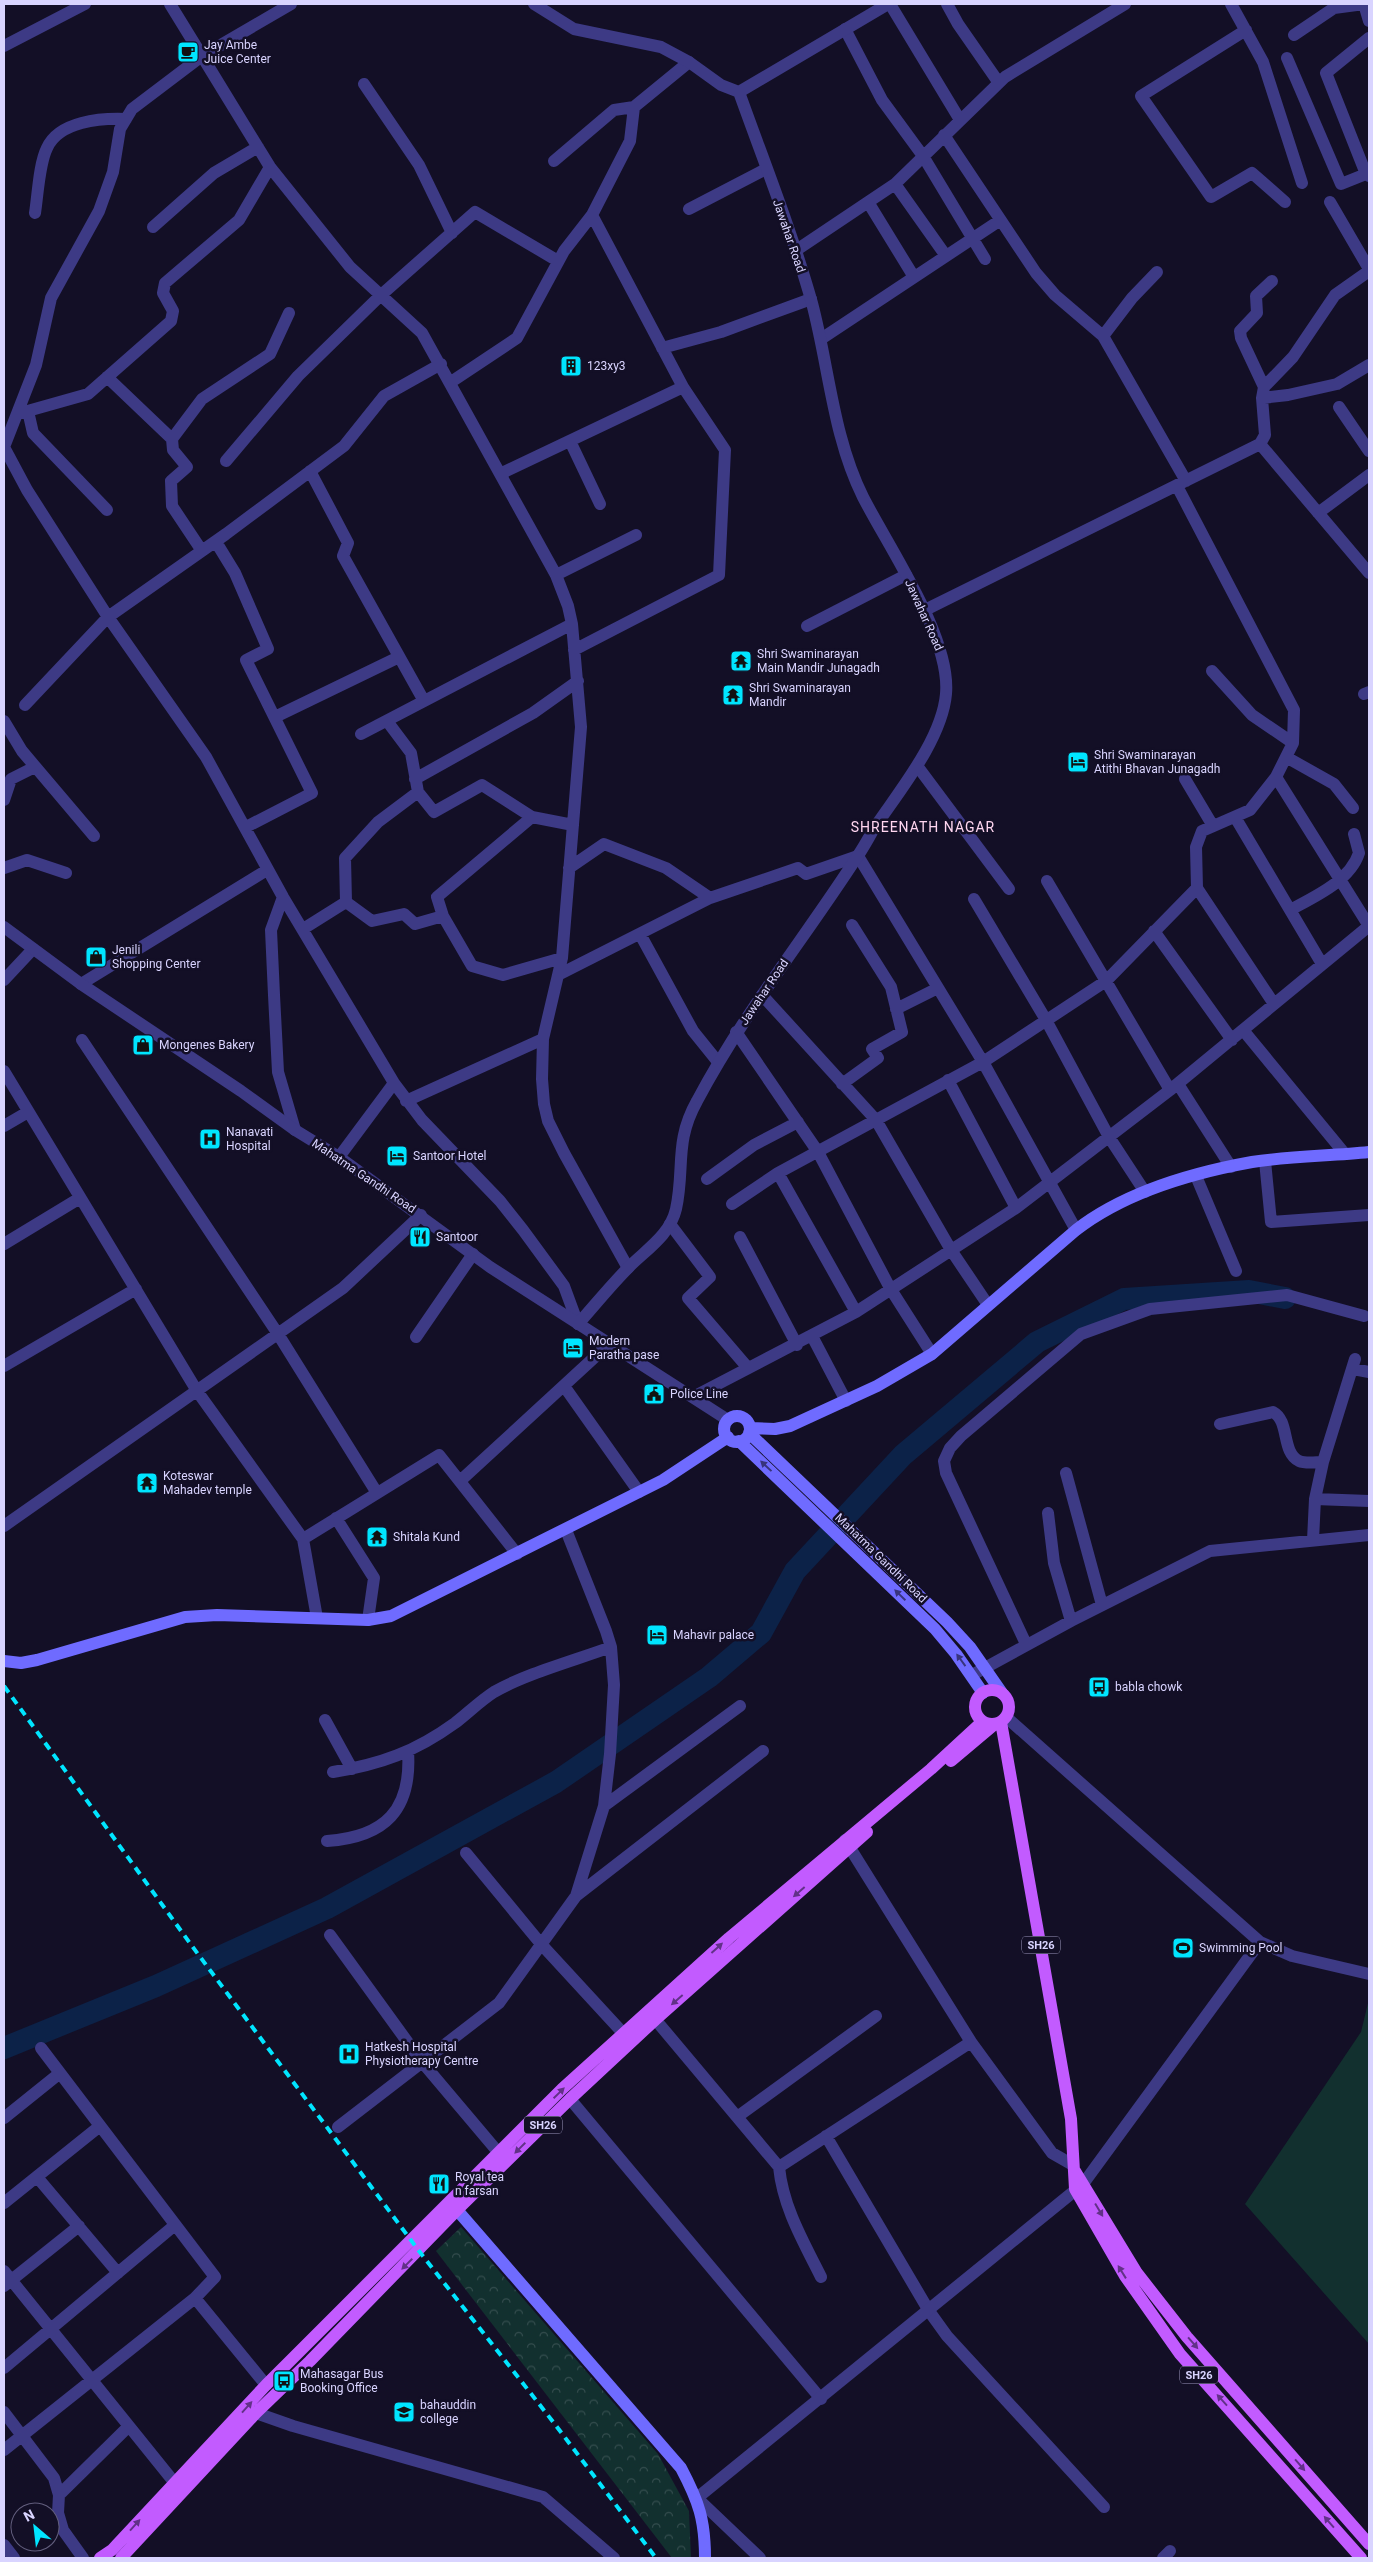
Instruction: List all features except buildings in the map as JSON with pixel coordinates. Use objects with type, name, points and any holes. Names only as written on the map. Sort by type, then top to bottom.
[{"type":"main road","points":[[4,1661],[21,1663],[37,1660],[185,1617],[217,1615],[368,1620],[390,1616],[566,1530],[663,1480],[742,1435],[790,1426],[878,1386],[932,1354],[1091,1218],[1145,1192],[1196,1176],[1231,1168],[1265,1162],[1369,1152]]},
{"type":"main road","points":[[741,1416],[747,1421],[742,1435],[725,1426],[728,1420],[741,1416]]},
{"type":"main road","name":"Mahatma Gandhi Road","points":[[742,1435],[947,1622],[985,1668],[1002,1693]]},
{"type":"main road","name":"Mahatma Gandhi Road","points":[[797,1486],[934,1629],[972,1675],[983,1693]]},
{"type":"main road","points":[[989,1690],[1002,1693],[1009,1704],[1001,1721],[982,1722],[975,1710],[978,1697],[983,1693],[989,1690]]},
{"type":"main road","name":"SH26","points":[[847,1844],[1001,1721],[1071,2119],[1073,2167],[1079,2187],[1125,2276],[1180,2354],[1361,2558]]},
{"type":"main road","name":"SH26","points":[[100,2558],[112,2550],[266,2385],[405,2248],[570,2099],[651,2015],[847,1844],[982,1722]]},
{"type":"main road","name":"SH26","points":[[121,2558],[256,2412],[310,2361],[453,2205],[498,2152],[622,2033],[651,2015]]},
{"type":"main road","name":"SH26","points":[[1079,2187],[1137,2273],[1188,2337],[1369,2544]]},
{"type":"main road","points":[[453,2205],[681,2468],[697,2498],[705,2530],[705,2558]]},
{"type":"street","points":[[4,46],[85,4]]},
{"type":"street","points":[[170,4],[270,167],[350,267],[422,333],[441,364],[556,575],[568,606],[572,624],[581,727],[562,958],[543,1039],[542,1079],[548,1121],[628,1268]]},
{"type":"street","points":[[292,4],[202,56],[139,103],[126,119],[120,129],[113,172],[99,212],[51,298],[36,366],[22,413],[4,447],[27,490],[108,617],[206,757],[246,827],[282,897],[394,1083],[406,1101],[523,1230],[564,1286],[578,1324]]},
{"type":"street","points":[[534,4],[574,29],[661,47],[689,62],[721,85],[740,92],[889,4],[960,120]]},
{"type":"street","points":[[948,4],[958,24],[999,83]]},
{"type":"street","points":[[795,251],[895,184],[1005,77],[1125,4]]},
{"type":"street","points":[[1231,4],[1263,62],[1302,183]]},
{"type":"street","points":[[1294,35],[1334,8],[1364,4],[1369,21]]},
{"type":"street","points":[[844,29],[882,100],[923,156],[971,239],[985,259]]},
{"type":"street","points":[[1246,30],[1141,96],[1210,197],[1252,173],[1285,202]]},
{"type":"street","points":[[1287,58],[1341,184],[1368,175],[1326,73],[1369,38]]},
{"type":"street","points":[[554,161],[614,110],[634,107],[689,62]]},
{"type":"street","points":[[364,84],[419,165],[452,232]]},
{"type":"street","name":"Jawahar Road","points":[[578,1324],[628,1268],[662,1237],[670,1224],[676,1208],[681,1144],[686,1123],[736,1032],[918,767],[942,712],[946,694],[944,661],[906,575],[862,495],[850,464],[811,299],[740,92]]},
{"type":"street","points":[[450,382],[517,338],[558,261],[592,215],[630,141],[634,107]]},
{"type":"street","points":[[35,213],[48,145],[69,128],[79,123],[106,118],[126,119]]},
{"type":"street","points":[[944,135],[999,221],[1036,273],[1055,295],[1103,336],[1182,483],[1294,710],[1293,743],[1276,777],[1250,810],[1202,831],[1196,847],[1197,888],[1274,1004]]},
{"type":"street","points":[[153,227],[214,173],[258,147]]},
{"type":"street","points":[[22,413],[88,394],[171,321],[173,311],[163,293],[165,283],[239,220],[270,167]]},
{"type":"street","points":[[688,210],[766,169]]},
{"type":"street","points":[[895,184],[946,256]]},
{"type":"street","points":[[868,202],[914,277]]},
{"type":"street","points":[[1263,392],[1293,356],[1335,295],[1369,270],[1330,202]]},
{"type":"street","points":[[226,461],[298,376],[380,296],[475,212],[558,261]]},
{"type":"street","points":[[574,650],[719,575],[725,450],[683,387],[592,215]]},
{"type":"street","points":[[821,339],[999,221]]},
{"type":"street","points":[[1103,336],[1132,298],[1157,272]]},
{"type":"street","points":[[923,611],[1260,444],[1265,434],[1263,392],[1240,332],[1256,313],[1256,296],[1272,281]]},
{"type":"street","points":[[662,348],[721,332],[811,299]]},
{"type":"street","points":[[172,439],[202,399],[270,354],[289,313]]},
{"type":"street","points":[[25,705],[108,617],[216,542],[344,446],[384,396],[441,364]]},
{"type":"street","points":[[1263,392],[1288,396],[1337,384],[1369,365]]},
{"type":"street","points":[[107,377],[172,439],[173,450],[187,467],[171,481],[172,506],[202,551]]},
{"type":"street","points":[[500,474],[683,387]]},
{"type":"street","points":[[1340,407],[1369,451]]},
{"type":"street","points":[[22,413],[33,433],[107,510]]},
{"type":"street","points":[[570,441],[600,504]]},
{"type":"street","points":[[1260,444],[1369,573]]},
{"type":"street","points":[[310,471],[348,543],[343,556],[424,701]]},
{"type":"street","points":[[1318,513],[1369,475]]},
{"type":"street","points":[[556,575],[636,535]]},
{"type":"street","points":[[216,542],[235,573],[268,649],[246,660],[312,793],[246,827]]},
{"type":"street","points":[[807,626],[906,575]]},
{"type":"street","points":[[362,734],[572,624]]},
{"type":"street","points":[[275,717],[399,657]]},
{"type":"street","points":[[1212,671],[1252,715],[1293,743]]},
{"type":"street","points":[[415,779],[532,713],[578,681]]},
{"type":"street","points":[[4,721],[22,751],[94,836]]},
{"type":"street","points":[[387,721],[411,753],[418,792],[434,812],[482,785],[532,817],[573,825]]},
{"type":"street","points":[[1286,757],[1334,784],[1353,808]]},
{"type":"street","points":[[4,800],[11,779],[35,766]]},
{"type":"street","points":[[918,767],[1009,889]]},
{"type":"street","points":[[693,1397],[797,1345],[856,1312],[890,1288],[1016,1208],[1174,1087],[1369,926],[1276,777]]},
{"type":"street","points":[[1186,779],[1213,826]]},
{"type":"street","points":[[346,902],[345,858],[378,822],[418,792]]},
{"type":"street","points":[[532,817],[437,897],[443,916],[472,966],[502,975],[562,958]]},
{"type":"street","points":[[1235,817],[1322,964]]},
{"type":"street","points":[[1290,910],[1322,892],[1339,879],[1357,860],[1359,853],[1354,834]]},
{"type":"street","points":[[569,868],[604,844],[666,868],[710,898]]},
{"type":"street","points":[[558,976],[710,898],[798,868],[806,874],[858,856],[983,1062],[1076,1230]]},
{"type":"street","points":[[4,868],[27,860],[66,873]]},
{"type":"street","points":[[81,984],[267,870]]},
{"type":"street","points":[[1046,881],[1106,981],[1174,1087],[1231,1168]]},
{"type":"street","points":[[732,1204],[778,1173],[983,1062],[1106,981],[1197,888]]},
{"type":"street","points":[[282,897],[271,930],[274,1005],[278,1072],[295,1130]]},
{"type":"street","points":[[974,899],[1046,1020],[1109,1137],[1145,1192]]},
{"type":"street","points":[[346,902],[372,922],[404,914],[415,924],[443,916]]},
{"type":"street","points":[[303,929],[346,902]]},
{"type":"street","points":[[842,1084],[878,1058],[872,1049],[902,1032],[891,987],[852,925]]},
{"type":"street","name":"Mahatma Gandhi Road","points":[[4,927],[81,984],[241,1091],[295,1130],[339,1157],[473,1254],[728,1420]]},
{"type":"street","points":[[1154,931],[1232,1040]]},
{"type":"street","points":[[640,934],[693,1031],[718,1062]]},
{"type":"street","points":[[4,980],[33,949]]},
{"type":"street","points":[[896,1009],[938,988]]},
{"type":"street","points":[[762,995],[876,1120],[950,1250],[988,1305]]},
{"type":"street","points":[[1243,1030],[1345,1154]]},
{"type":"street","points":[[736,1032],[818,1152],[890,1288],[932,1354]]},
{"type":"street","points":[[406,1101],[543,1039]]},
{"type":"street","points":[[82,1040],[278,1334],[377,1493]]},
{"type":"street","points":[[4,1071],[198,1391],[303,1539],[317,1618]]},
{"type":"street","points":[[948,1080],[1016,1208]]},
{"type":"street","points":[[339,1157],[394,1083]]},
{"type":"street","points":[[4,1126],[28,1112]]},
{"type":"street","points":[[707,1179],[754,1145],[798,1122]]},
{"type":"street","points":[[1265,1162],[1271,1222],[1369,1215]]},
{"type":"street","points":[[778,1173],[856,1312]]},
{"type":"street","points":[[1196,1176],[1236,1272]]},
{"type":"street","points":[[4,1244],[80,1198]]},
{"type":"street","points":[[4,1526],[342,1288],[421,1215]]},
{"type":"street","points":[[670,1224],[710,1277],[688,1298],[748,1368]]},
{"type":"street","points":[[740,1237],[797,1345]]},
{"type":"street","points":[[416,1337],[473,1254]]},
{"type":"street","points":[[4,1366],[136,1289]]},
{"type":"street","points":[[1026,1644],[946,1473],[944,1461],[950,1448],[972,1425],[1027,1382],[1081,1334],[1150,1309],[1287,1295],[1364,1316]]},
{"type":"street","points":[[812,1336],[846,1402]]},
{"type":"street","points":[[460,1481],[609,1344]]},
{"type":"street","points":[[1313,1540],[1315,1499],[1324,1462],[1354,1364],[1369,1372]]},
{"type":"street","points":[[564,1386],[639,1492]]},
{"type":"street","points":[[1220,1424],[1273,1412],[1281,1418],[1287,1441],[1295,1458],[1303,1462],[1324,1462]]},
{"type":"street","points":[[303,1539],[439,1455],[517,1554]]},
{"type":"street","points":[[1066,1473],[1102,1605]]},
{"type":"street","points":[[1315,1499],[1369,1501]]},
{"type":"street","points":[[1048,1513],[1054,1562],[1071,1621]]},
{"type":"street","points":[[336,1518],[374,1578],[368,1620]]},
{"type":"street","points":[[566,1530],[611,1647],[614,1685],[610,1754],[604,1806],[576,1896]]},
{"type":"street","points":[[972,1675],[1026,1644],[1210,1551],[1369,1535]]},
{"type":"street","points":[[333,1772],[378,1764],[408,1751],[453,1725],[484,1698],[500,1689],[611,1647]]},
{"type":"street","points":[[604,1806],[740,1706]]},
{"type":"street","points":[[325,1720],[352,1769]]},
{"type":"street","points":[[1001,1721],[1260,1942],[1292,1956],[1369,1974]]},
{"type":"street","points":[[327,1841],[354,1837],[381,1825],[397,1812],[409,1781],[408,1751]]},
{"type":"street","points":[[338,2127],[499,2003],[576,1896],[763,1751]]},
{"type":"street","points":[[847,1844],[972,2042],[1052,2153],[1073,2167]]},
{"type":"street","points":[[466,1854],[541,1944],[622,2033]]},
{"type":"street","points":[[330,1935],[422,2062],[498,2152]]},
{"type":"street","points":[[760,2558],[697,2498],[1079,2187],[1260,1942]]},
{"type":"street","points":[[651,2015],[779,2167],[781,2189],[790,2213],[821,2277]]},
{"type":"street","points":[[737,2117],[876,2016]]},
{"type":"street","points":[[779,2167],[972,2042]]},
{"type":"street","points":[[4,2450],[195,2298],[214,2277],[41,2048]]},
{"type":"street","points":[[4,2118],[60,2073]]},
{"type":"street","points":[[570,2099],[820,2399]]},
{"type":"street","points":[[4,2203],[100,2126]]},
{"type":"street","points":[[826,2136],[929,2311],[947,2336],[1104,2507]]},
{"type":"street","points":[[37,2176],[118,2273]]},
{"type":"street","points":[[4,2368],[175,2225]]},
{"type":"street","points":[[79,2226],[6,2279],[51,2330],[174,2482]]},
{"type":"street","points":[[195,2298],[266,2385]]},
{"type":"street","points":[[4,2412],[54,2478],[59,2494],[58,2513],[64,2530],[82,2558]]},
{"type":"street","points":[[256,2412],[294,2426],[543,2497],[614,2558]]},
{"type":"street","points":[[59,2494],[128,2427]]},
{"type":"street","points":[[4,2545],[14,2558]]},
{"type":"green space","points":[[1369,1999],[1369,2344],[1245,2204],[1361,2032]]},
{"type":"green space","points":[[461,2227],[658,2454],[689,2511],[691,2558],[672,2558],[436,2251]]},
{"type":"waterway","points":[[4,2048],[156,1986],[327,1908],[556,1782],[709,1677],[761,1633],[795,1571],[903,1455],[1037,1342],[1124,1299],[1249,1291],[1285,1298]]},
{"type":"railway","points":[[4,1686],[192,1946],[419,2251],[554,2423],[656,2558]]},
{"type":"place","name":"Jay Ambe Juice Center","points":[[188,52]]},
{"type":"place","name":"123xy3","points":[[571,366]]},
{"type":"place","name":"Shri Swaminarayan Main Mandir Junagadh","points":[[741,661]]},
{"type":"place","name":"Shri Swaminarayan Mandir","points":[[733,695]]},
{"type":"place","name":"Shri Swaminarayan Atithi Bhavan Junagadh","points":[[1078,762]]},
{"type":"place","name":"Jenili Shopping Center","points":[[96,957]]},
{"type":"place","name":"Mongenes Bakery","points":[[143,1045]]},
{"type":"place","name":"Nanavati Hospital","points":[[210,1139]]},
{"type":"place","name":"Santoor Hotel","points":[[397,1156]]},
{"type":"place","name":"Santoor","points":[[420,1237]]},
{"type":"place","name":"Modern Paratha pase","points":[[573,1348]]},
{"type":"place","name":"Police Line","points":[[654,1394]]},
{"type":"place","name":"Koteswar Mahadev temple","points":[[147,1483]]},
{"type":"place","name":"Shitala Kund","points":[[377,1537]]},
{"type":"place","name":"Mahavir palace","points":[[657,1635]]},
{"type":"place","name":"babla chowk","points":[[1099,1687]]},
{"type":"place","name":"Swimming Pool","points":[[1183,1948]]},
{"type":"place","name":"Hatkesh Hospital Physiotherapy Centre","points":[[349,2054]]},
{"type":"place","name":"Royal tea n farsan","points":[[439,2184]]},
{"type":"place","name":"Mahasagar Bus Booking Office","points":[[284,2381]]},
{"type":"place","name":"bahauddin college","points":[[404,2412]]},
{"type":"district","name":"SHREENATH NAGAR","points":[[923,827]]}]
